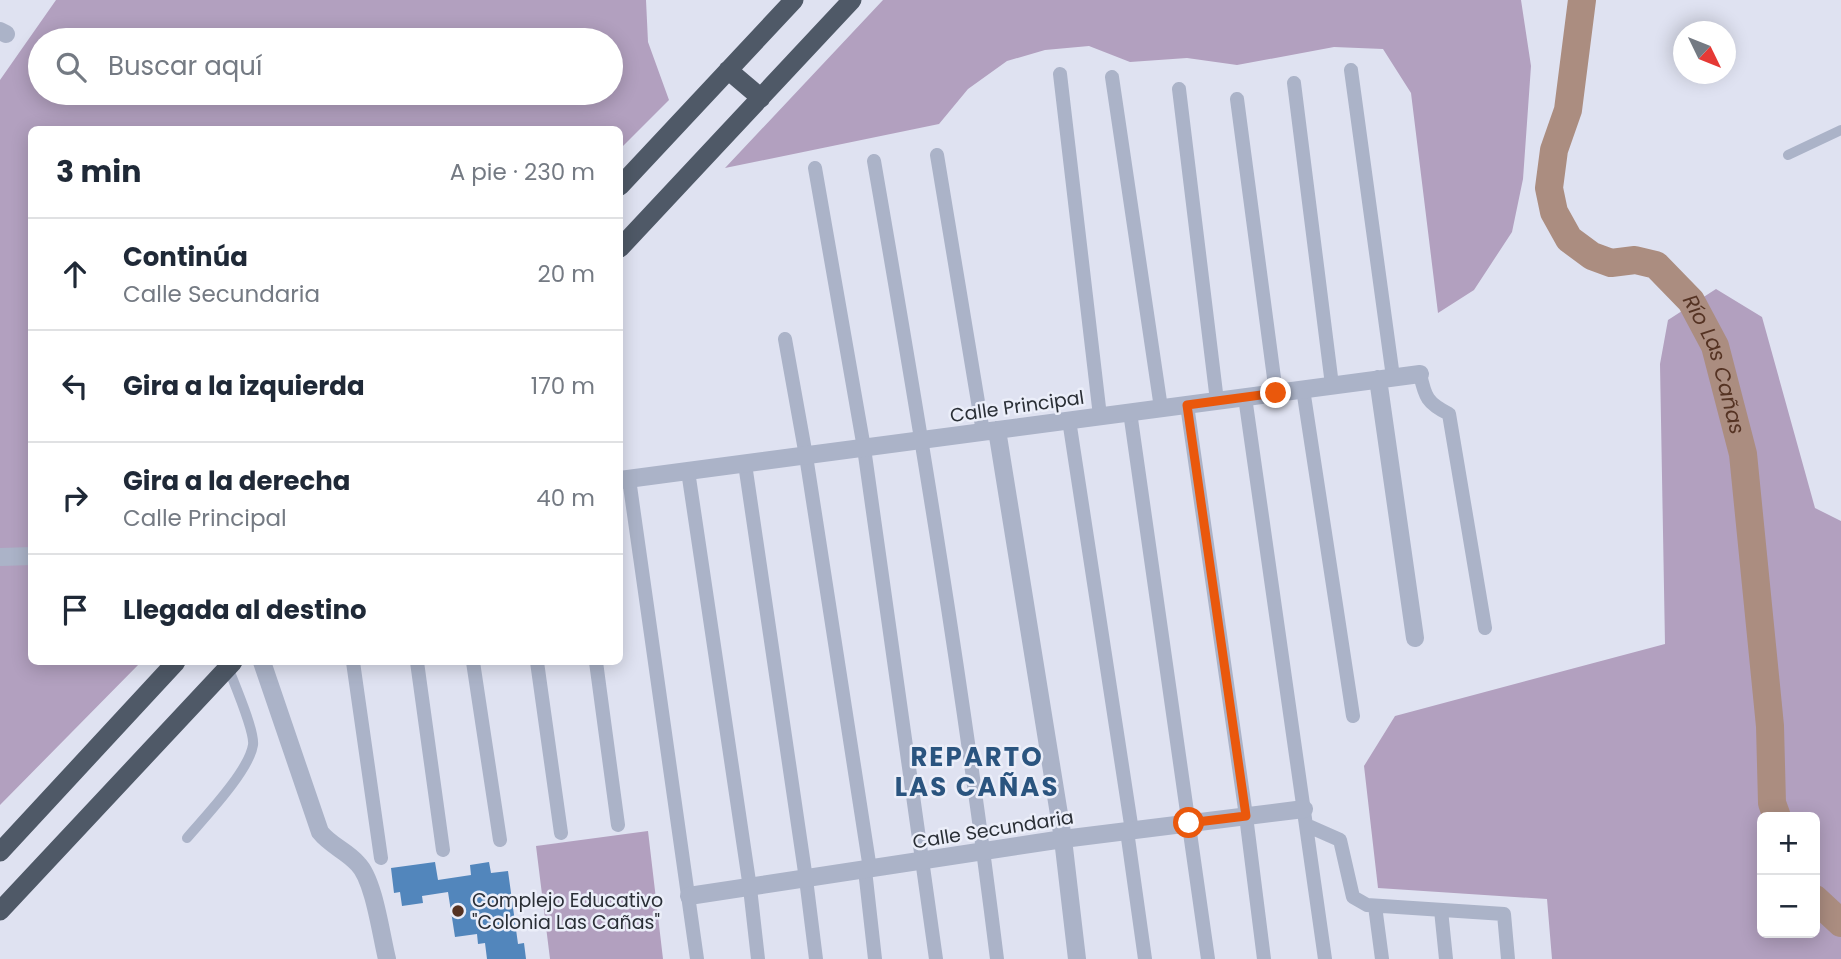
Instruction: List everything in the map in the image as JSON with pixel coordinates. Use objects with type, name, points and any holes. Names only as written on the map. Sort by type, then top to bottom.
[{"type":"highway","points":[[623,183],[794,0]]},
{"type":"highway","points":[[623,245],[852,0]]},
{"type":"highway","points":[[728,70],[761,98]]},
{"type":"highway","points":[[0,852],[173,665]]},
{"type":"highway","points":[[0,911],[229,665]]},
{"type":"street","points":[[1351,70],[1415,638]]},
{"type":"street","points":[[1060,74],[1100,416]]},
{"type":"street","points":[[1112,77],[1161,408]]},
{"type":"street","points":[[1294,83],[1332,386]]},
{"type":"street","points":[[1179,89],[1217,401]]},
{"type":"street","points":[[1237,99],[1276,393]]},
{"type":"street","points":[[937,155],[990,431],[1063,839],[1077,959]]},
{"type":"street","points":[[874,161],[922,440],[984,852],[997,959]]},
{"type":"street","points":[[815,168],[864,448],[936,959]]},
{"type":"street","points":[[785,339],[806,456],[868,870],[875,959]]},
{"type":"street","points":[[1420,374],[1425,396],[1436,407],[1449,414],[1485,628]]},
{"type":"street","name":"Calle Principal","points":[[624,480],[1420,374]]},
{"type":"street","points":[[1303,389],[1353,716]]},
{"type":"street","points":[[1245,397],[1325,959]]},
{"type":"street","points":[[1187,405],[1264,959]]},
{"type":"street","points":[[1130,412],[1208,959]]},
{"type":"street","points":[[1069,421],[1130,831],[1145,959]]},
{"type":"street","points":[[745,464],[816,959]]},
{"type":"street","points":[[688,471],[750,888],[758,959]]},
{"type":"street","points":[[624,480],[690,897],[697,959]]},
{"type":"street","points":[[0,557],[28,556]]},
{"type":"street","points":[[263,665],[320,832],[327,841],[350,856],[365,873],[387,959]]},
{"type":"street","points":[[353,665],[381,858]]},
{"type":"street","points":[[418,665],[443,850]]},
{"type":"street","points":[[473,665],[500,840]]},
{"type":"street","points":[[537,665],[561,833]]},
{"type":"street","points":[[596,665],[618,825]]},
{"type":"street","name":"Calle Secundaria","points":[[690,897],[1063,839],[1246,816],[1305,817]]},
{"type":"street","points":[[1305,817],[1340,840],[1353,897],[1367,905],[1504,914],[1508,959]]},
{"type":"street","points":[[1375,905],[1382,959]]},
{"type":"street","points":[[1441,910],[1446,959]]},
{"type":"lane","points":[[1788,155],[1841,130]]},
{"type":"lane","points":[[187,838],[225,793],[248,759],[254,744],[230,665]]},
{"type":"shaded area","points":[[56,0],[646,0],[648,42],[669,100],[623,146],[623,126],[28,126],[28,665],[138,665],[0,805],[0,80],[28,40],[28,105],[623,105],[623,28],[36,28]]},
{"type":"shaded area","points":[[883,0],[1521,0],[1531,66],[1523,179],[1512,232],[1474,290],[1438,313],[1411,93],[1383,49],[1334,47],[1237,65],[1187,58],[1130,62],[1089,46],[1045,50],[1007,61],[968,89],[939,124],[725,168]]},
{"type":"shaded area","points":[[1716,289],[1762,317],[1815,508],[1841,521],[1841,959],[1552,959],[1547,899],[1378,888],[1364,766],[1395,716],[1665,644],[1660,364],[1668,320]]},
{"type":"shaded area","points":[[648,831],[663,959],[550,959],[536,846]]},
{"type":"building","points":[[435,862],[438,880],[471,875],[470,865],[489,862],[491,873],[508,871],[518,944],[524,943],[526,959],[487,959],[485,943],[478,944],[477,934],[455,937],[448,892],[422,896],[423,903],[402,906],[400,892],[394,893],[391,868]]},
{"type":"waterway","name":"Río Las Cañas","points":[[1582,0],[1568,110],[1554,150],[1549,188],[1554,212],[1569,239],[1592,256],[1611,263],[1635,260],[1656,265],[1691,301],[1715,346],[1743,454],[1770,726],[1772,803],[1775,812]]},
{"type":"waterway","name":"Río Las Cañas","points":[[1820,904],[1841,923]]},
{"type":"place","name":"Complejo Educativo \"Colonia Las Cañas\"","points":[[458,911]]},
{"type":"district","name":"REPARTO LAS CAÑAS","points":[[977,772]]},
{"type":"route","points":[[1189,823],[1246,816],[1187,405],[1276,393]]}]
